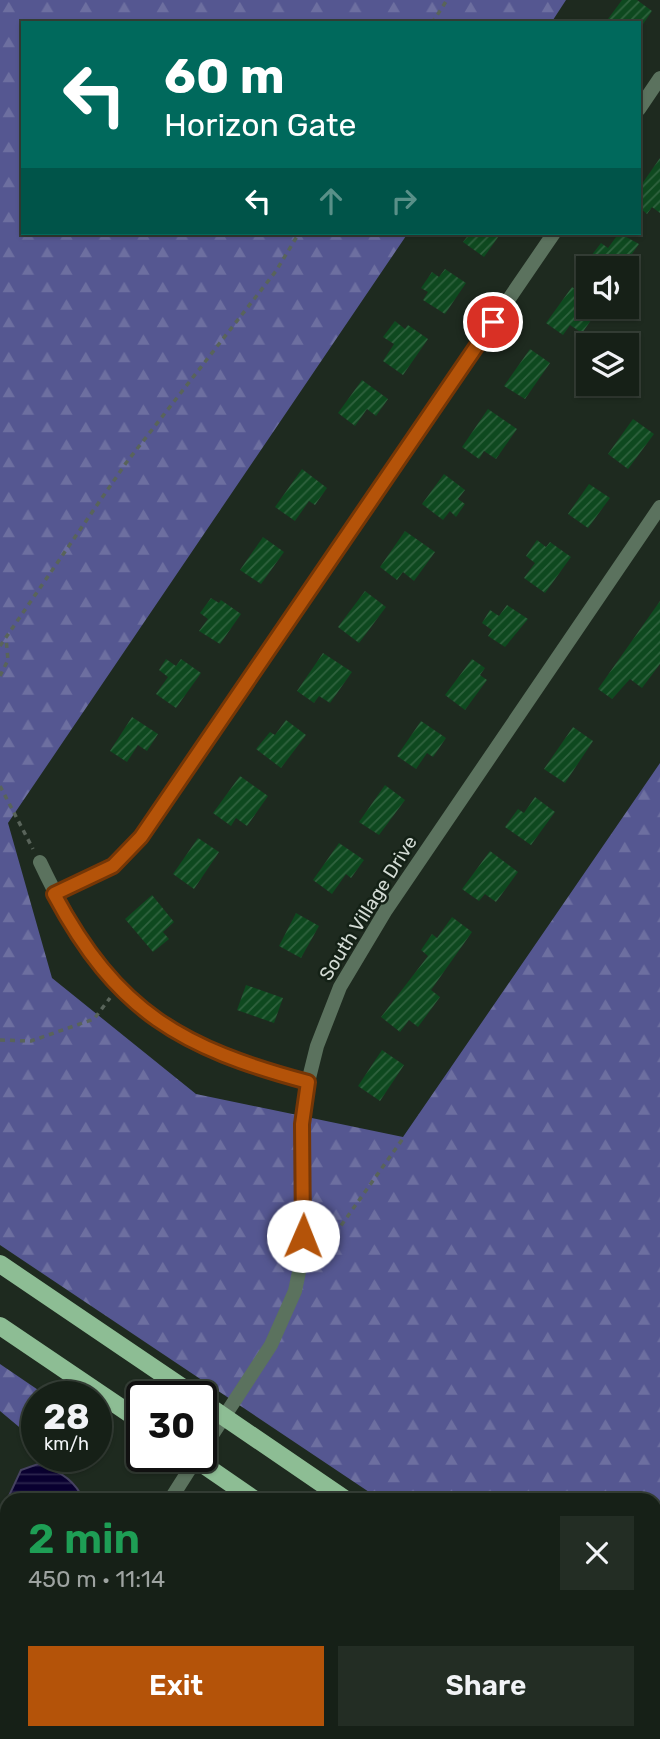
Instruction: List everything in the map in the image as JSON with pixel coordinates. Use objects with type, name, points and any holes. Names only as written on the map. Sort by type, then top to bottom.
[{"type":"main road","points":[[0,1264],[173,1381]]},
{"type":"main road","points":[[0,1326],[126,1411]]},
{"type":"main road","points":[[217,1411],[336,1493]]},
{"type":"main road","points":[[217,1471],[246,1493]]},
{"type":"street","points":[[641,106],[660,78]]},
{"type":"street","points":[[54,894],[113,866],[141,837],[553,235]]},
{"type":"street","name":"South Village Drive","points":[[217,1427],[271,1345],[295,1292],[303,1253],[302,1124],[308,1082],[327,1017],[366,940],[660,507]]},
{"type":"street","points":[[40,862],[76,935],[118,987],[167,1029],[198,1045],[253,1067],[308,1082]]},
{"type":"street","name":"South Village Drive","points":[[174,1493],[187,1472]]},
{"type":"path","points":[[433,21],[447,0]]},
{"type":"path","points":[[0,646],[126,463],[276,271],[298,235]]},
{"type":"path","points":[[0,676],[8,660],[6,638]]},
{"type":"path","points":[[0,786],[40,862]]},
{"type":"path","points":[[0,1040],[31,1041],[94,1019],[118,987]]},
{"type":"path","points":[[295,1292],[404,1137]]},
{"type":"green space","points":[[0,0],[566,0],[552,21],[21,21],[21,235],[407,235],[8,823],[52,978],[196,1094],[403,1137],[660,763],[660,1493],[371,1493],[217,1390],[217,1381],[203,1381],[0,1245]]},
{"type":"green space","points":[[0,1364],[25,1381],[21,1381],[21,1429],[0,1411]]},
{"type":"shaded area","points":[[21,1470],[57,1472],[80,1493],[10,1493]]},
{"type":"building","points":[[622,0],[637,0],[652,11],[641,27],[641,21],[606,21]]},
{"type":"building","points":[[660,158],[660,213],[652,207],[647,214],[641,209],[641,185]]},
{"type":"building","points":[[468,235],[500,235],[484,257],[463,242]]},
{"type":"building","points":[[618,235],[623,235],[639,244],[630,256],[591,256],[601,243],[608,248]]},
{"type":"building","points":[[445,269],[466,283],[445,314],[423,300],[428,292],[421,288],[432,272],[439,277]]},
{"type":"building","points":[[572,287],[576,290],[576,319],[592,319],[582,333],[570,325],[563,335],[546,323]]},
{"type":"building","points":[[395,321],[405,329],[408,325],[428,339],[403,375],[383,361],[394,344],[383,337]]},
{"type":"building","points":[[530,349],[550,363],[525,399],[504,386]]},
{"type":"building","points":[[362,380],[388,399],[376,416],[367,409],[355,426],[338,413]]},
{"type":"building","points":[[488,409],[517,429],[496,459],[484,451],[479,459],[462,447]]},
{"type":"building","points":[[633,419],[654,434],[628,469],[608,454]]},
{"type":"building","points":[[302,469],[327,488],[315,505],[309,501],[295,521],[275,507]]},
{"type":"building","points":[[444,474],[465,490],[458,499],[465,504],[456,517],[450,511],[443,520],[422,504]]},
{"type":"building","points":[[589,484],[610,498],[588,528],[568,514]]},
{"type":"building","points":[[405,531],[435,552],[414,581],[403,572],[397,580],[380,567]]},
{"type":"building","points":[[263,537],[284,552],[261,584],[240,570]]},
{"type":"building","points":[[537,540],[546,547],[550,542],[571,557],[545,593],[524,578],[535,563],[526,556]]},
{"type":"building","points":[[365,591],[386,607],[359,643],[338,627]]},
{"type":"building","points":[[211,598],[219,603],[221,600],[241,614],[220,644],[199,631],[208,619],[200,613]]},
{"type":"building","points":[[660,601],[660,664],[642,688],[630,679],[612,699],[598,689]]},
{"type":"building","points":[[507,605],[528,619],[505,647],[488,636],[492,630],[482,623],[490,610],[499,616]]},
{"type":"building","points":[[323,653],[352,672],[330,703],[319,696],[314,703],[297,691]]},
{"type":"building","points":[[166,659],[176,666],[181,659],[201,673],[176,708],[156,694],[168,677],[159,670]]},
{"type":"building","points":[[472,659],[485,668],[480,675],[487,680],[465,710],[445,695]]},
{"type":"building","points":[[132,717],[158,734],[147,751],[138,745],[127,762],[110,751]]},
{"type":"building","points":[[286,720],[306,735],[281,768],[256,749],[270,732],[275,735]]},
{"type":"building","points":[[421,721],[446,738],[433,757],[427,753],[416,769],[397,756]]},
{"type":"building","points":[[573,727],[593,741],[565,783],[544,769]]},
{"type":"building","points":[[240,776],[268,796],[247,826],[236,818],[231,826],[213,813]]},
{"type":"building","points":[[385,785],[405,800],[379,835],[359,822]]},
{"type":"building","points":[[535,797],[555,812],[531,845],[505,827],[518,809],[524,813]]},
{"type":"building","points":[[198,838],[219,852],[194,889],[173,874]]},
{"type":"building","points":[[339,843],[364,860],[351,878],[346,874],[332,894],[313,880]]},
{"type":"building","points":[[490,851],[518,872],[496,902],[485,894],[479,901],[462,889]]},
{"type":"building","points":[[152,895],[174,922],[163,932],[169,939],[153,952],[125,919]]},
{"type":"building","points":[[296,913],[319,926],[301,958],[279,946]]},
{"type":"building","points":[[452,917],[472,932],[431,990],[440,997],[418,1027],[409,1020],[400,1032],[381,1017],[428,956],[421,950],[432,934],[437,938]]},
{"type":"building","points":[[246,985],[283,998],[274,1023],[237,1010]]},
{"type":"building","points":[[382,1050],[404,1065],[380,1101],[358,1086]]},
{"type":"route","points":[[303,1236],[302,1124],[308,1082],[225,1057],[167,1029],[139,1007],[95,961],[76,935],[54,894],[113,866],[141,837],[493,322]]}]
